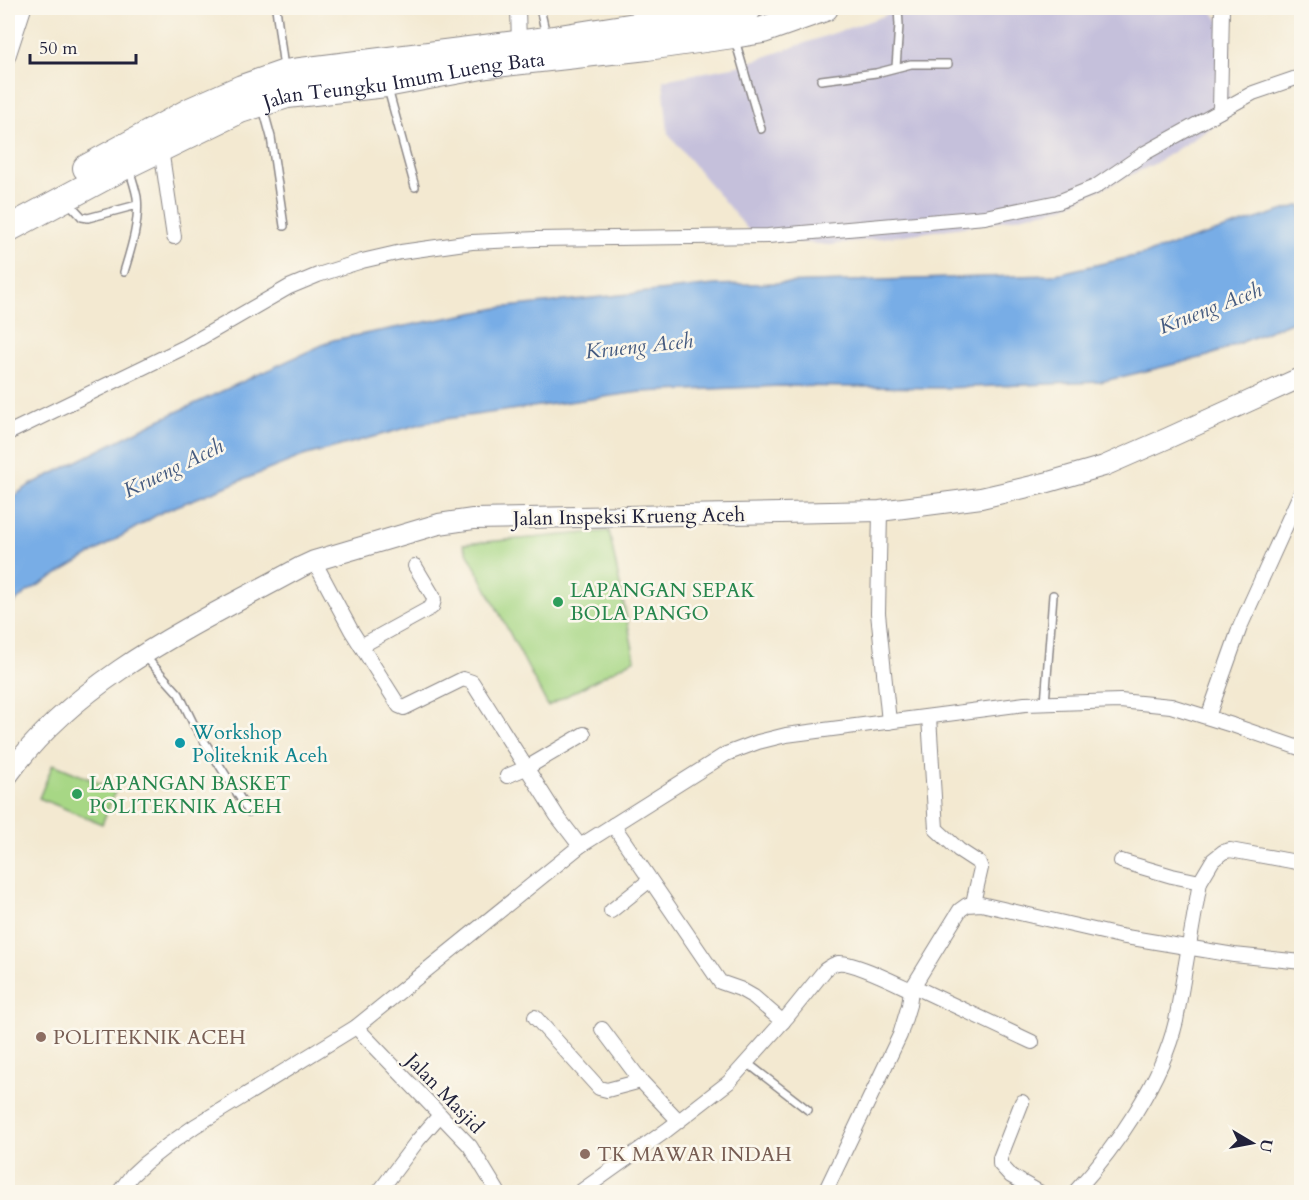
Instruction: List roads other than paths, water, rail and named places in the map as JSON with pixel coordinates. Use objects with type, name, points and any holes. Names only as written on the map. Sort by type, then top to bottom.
[{"type":"highway","name":"Jalan Teungku Imum Lueng Bata","points":[[8,212],[192,110],[242,88],[286,84],[668,18],[749,8]]},
{"type":"highway","name":"Jalan Teungku Imum Lueng Bata","points":[[8,229],[127,165],[261,102],[286,84],[386,84],[487,65],[647,47],[763,30],[825,8]]},
{"type":"street","points":[[8,57],[24,8]]},
{"type":"street","points":[[518,8],[519,44]]},
{"type":"street","points":[[1220,111],[1222,8]]},
{"type":"street","points":[[8,433],[185,347],[289,287],[318,274],[362,261],[401,252],[472,242],[768,236],[985,217],[1058,202],[1095,187],[1145,153],[1253,93],[1302,76]]},
{"type":"street","points":[[161,149],[174,237]]},
{"type":"street","name":"Jalan Inspeksi Krueng Aceh","points":[[8,775],[48,729],[87,694],[143,654],[314,561],[439,524],[473,519],[880,511],[981,498],[1045,483],[1104,465],[1302,376]]},
{"type":"street","points":[[1208,717],[1240,627],[1302,490]]},
{"type":"street","points":[[880,511],[878,613],[889,722]]},
{"type":"street","points":[[314,561],[361,646],[397,704],[402,708],[463,679],[472,682],[557,816],[580,846]]},
{"type":"street","points":[[361,646],[432,607],[435,600],[415,566]]},
{"type":"street","points":[[119,1192],[138,1169],[195,1126],[356,1027],[580,846],[726,753],[786,735],[1024,704],[1120,701],[1171,706],[1302,749]]},
{"type":"street","points":[[929,717],[936,829],[959,850],[979,863],[981,868],[973,903]]},
{"type":"street","points":[[507,776],[528,767],[584,734]]},
{"type":"street","points":[[613,825],[720,982],[754,997],[783,1022]]},
{"type":"street","points":[[1075,1192],[1109,1152],[1161,1069],[1174,1032],[1200,882],[1213,860],[1223,852],[1230,850],[1302,863]]},
{"type":"street","points":[[1121,861],[1200,882]]},
{"type":"street","points":[[611,911],[650,880]]},
{"type":"street","points":[[825,1192],[900,1035],[912,988],[960,910],[968,904],[973,903],[1120,936],[1234,955],[1302,962]]},
{"type":"street","points":[[580,1192],[729,1082],[783,1022],[825,970],[836,963],[849,965],[912,988],[1032,1042]]},
{"type":"street","points":[[535,1017],[599,1088],[606,1090],[641,1081]]},
{"type":"street","name":"Jalan Masjid","points":[[356,1027],[475,1153],[498,1192]]},
{"type":"street","points":[[602,1029],[641,1081],[678,1120]]},
{"type":"street","points":[[1022,1102],[1000,1158],[1000,1164],[1011,1176],[1039,1192]]},
{"type":"street","points":[[379,1192],[417,1140],[440,1115]]},
{"type":"lane","points":[[276,8],[286,84]]},
{"type":"lane","points":[[540,8],[547,40]]},
{"type":"lane","points":[[896,68],[898,8]]},
{"type":"lane","points":[[733,35],[761,129]]},
{"type":"lane","points":[[821,80],[876,73],[911,64],[948,64]]},
{"type":"lane","points":[[386,84],[415,187]]},
{"type":"lane","points":[[261,102],[270,136],[284,226]]},
{"type":"lane","points":[[124,272],[131,247],[137,205],[127,165]]},
{"type":"lane","points":[[64,198],[81,217],[88,218],[137,205]]},
{"type":"lane","points":[[1046,704],[1053,595]]},
{"type":"lane","points":[[143,654],[172,683],[194,725],[249,812]]},
{"type":"lane","points":[[746,1062],[808,1110]]},
{"type":"water","name":"Krueng Aceh","points":[[1301,205],[1301,318],[1208,356],[1100,382],[944,388],[780,386],[640,392],[432,421],[303,456],[162,512],[27,592],[8,608],[8,500],[30,485],[155,422],[333,340],[498,308],[715,285],[1052,275],[1148,253]]},
{"type":"place","name":"LAPANGAN SEPAK BOLA PANGO","points":[[558,602]]},
{"type":"place","name":"Workshop Politeknik Aceh","points":[[180,743]]},
{"type":"place","name":"LAPANGAN BASKET POLITEKNIK ACEH","points":[[77,794]]},
{"type":"place","name":"POLITEKNIK ACEH","points":[[41,1037]]},
{"type":"place","name":"TK MAWAR INDAH","points":[[585,1154]]}]
